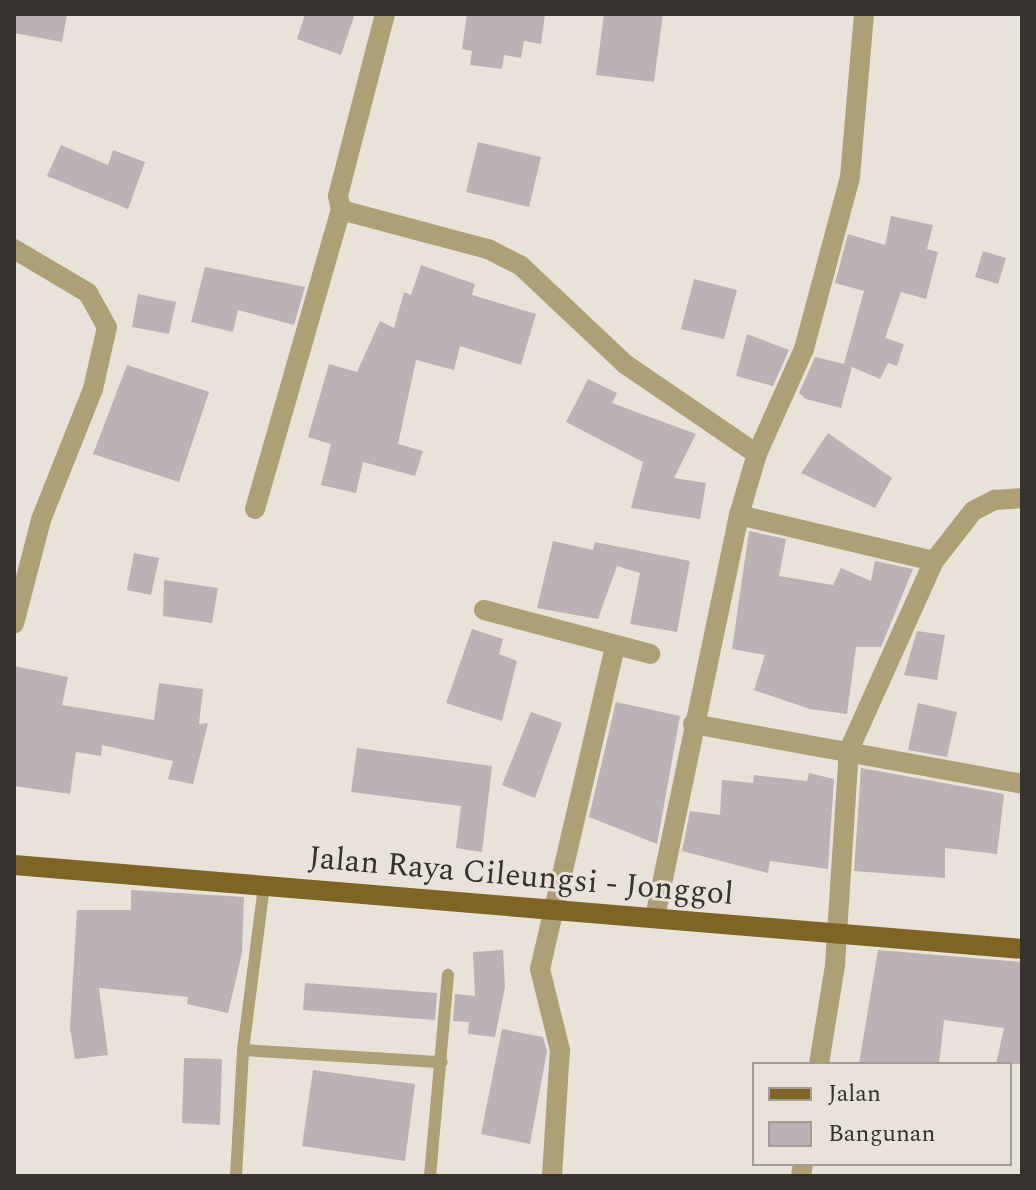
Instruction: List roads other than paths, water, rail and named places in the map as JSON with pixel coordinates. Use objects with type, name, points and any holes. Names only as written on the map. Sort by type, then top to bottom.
[{"type":"main road","name":"Jalan Raya Cileungsi - Jonggol","points":[[14,865],[1022,949]]},
{"type":"street","points":[[255,509],[341,210],[338,196],[385,14]]},
{"type":"street","points":[[655,917],[739,515],[757,454],[804,349],[847,192],[864,14]]},
{"type":"street","points":[[341,210],[488,249],[520,265],[625,364],[757,454]]},
{"type":"street","points":[[14,249],[88,293],[107,327],[93,389],[37,532],[14,624]]},
{"type":"street","points":[[819,1062],[837,934],[849,750],[934,561],[973,511],[995,500],[1022,498]]},
{"type":"street","points":[[739,515],[934,561]]},
{"type":"street","points":[[484,610],[650,654]]},
{"type":"street","points":[[552,1176],[560,1050],[540,969],[615,647]]},
{"type":"street","points":[[693,724],[849,750],[1022,784]]},
{"type":"lane","points":[[236,1176],[243,1050],[264,885]]},
{"type":"lane","points":[[430,1176],[448,975]]},
{"type":"lane","points":[[243,1050],[442,1062]]}]
